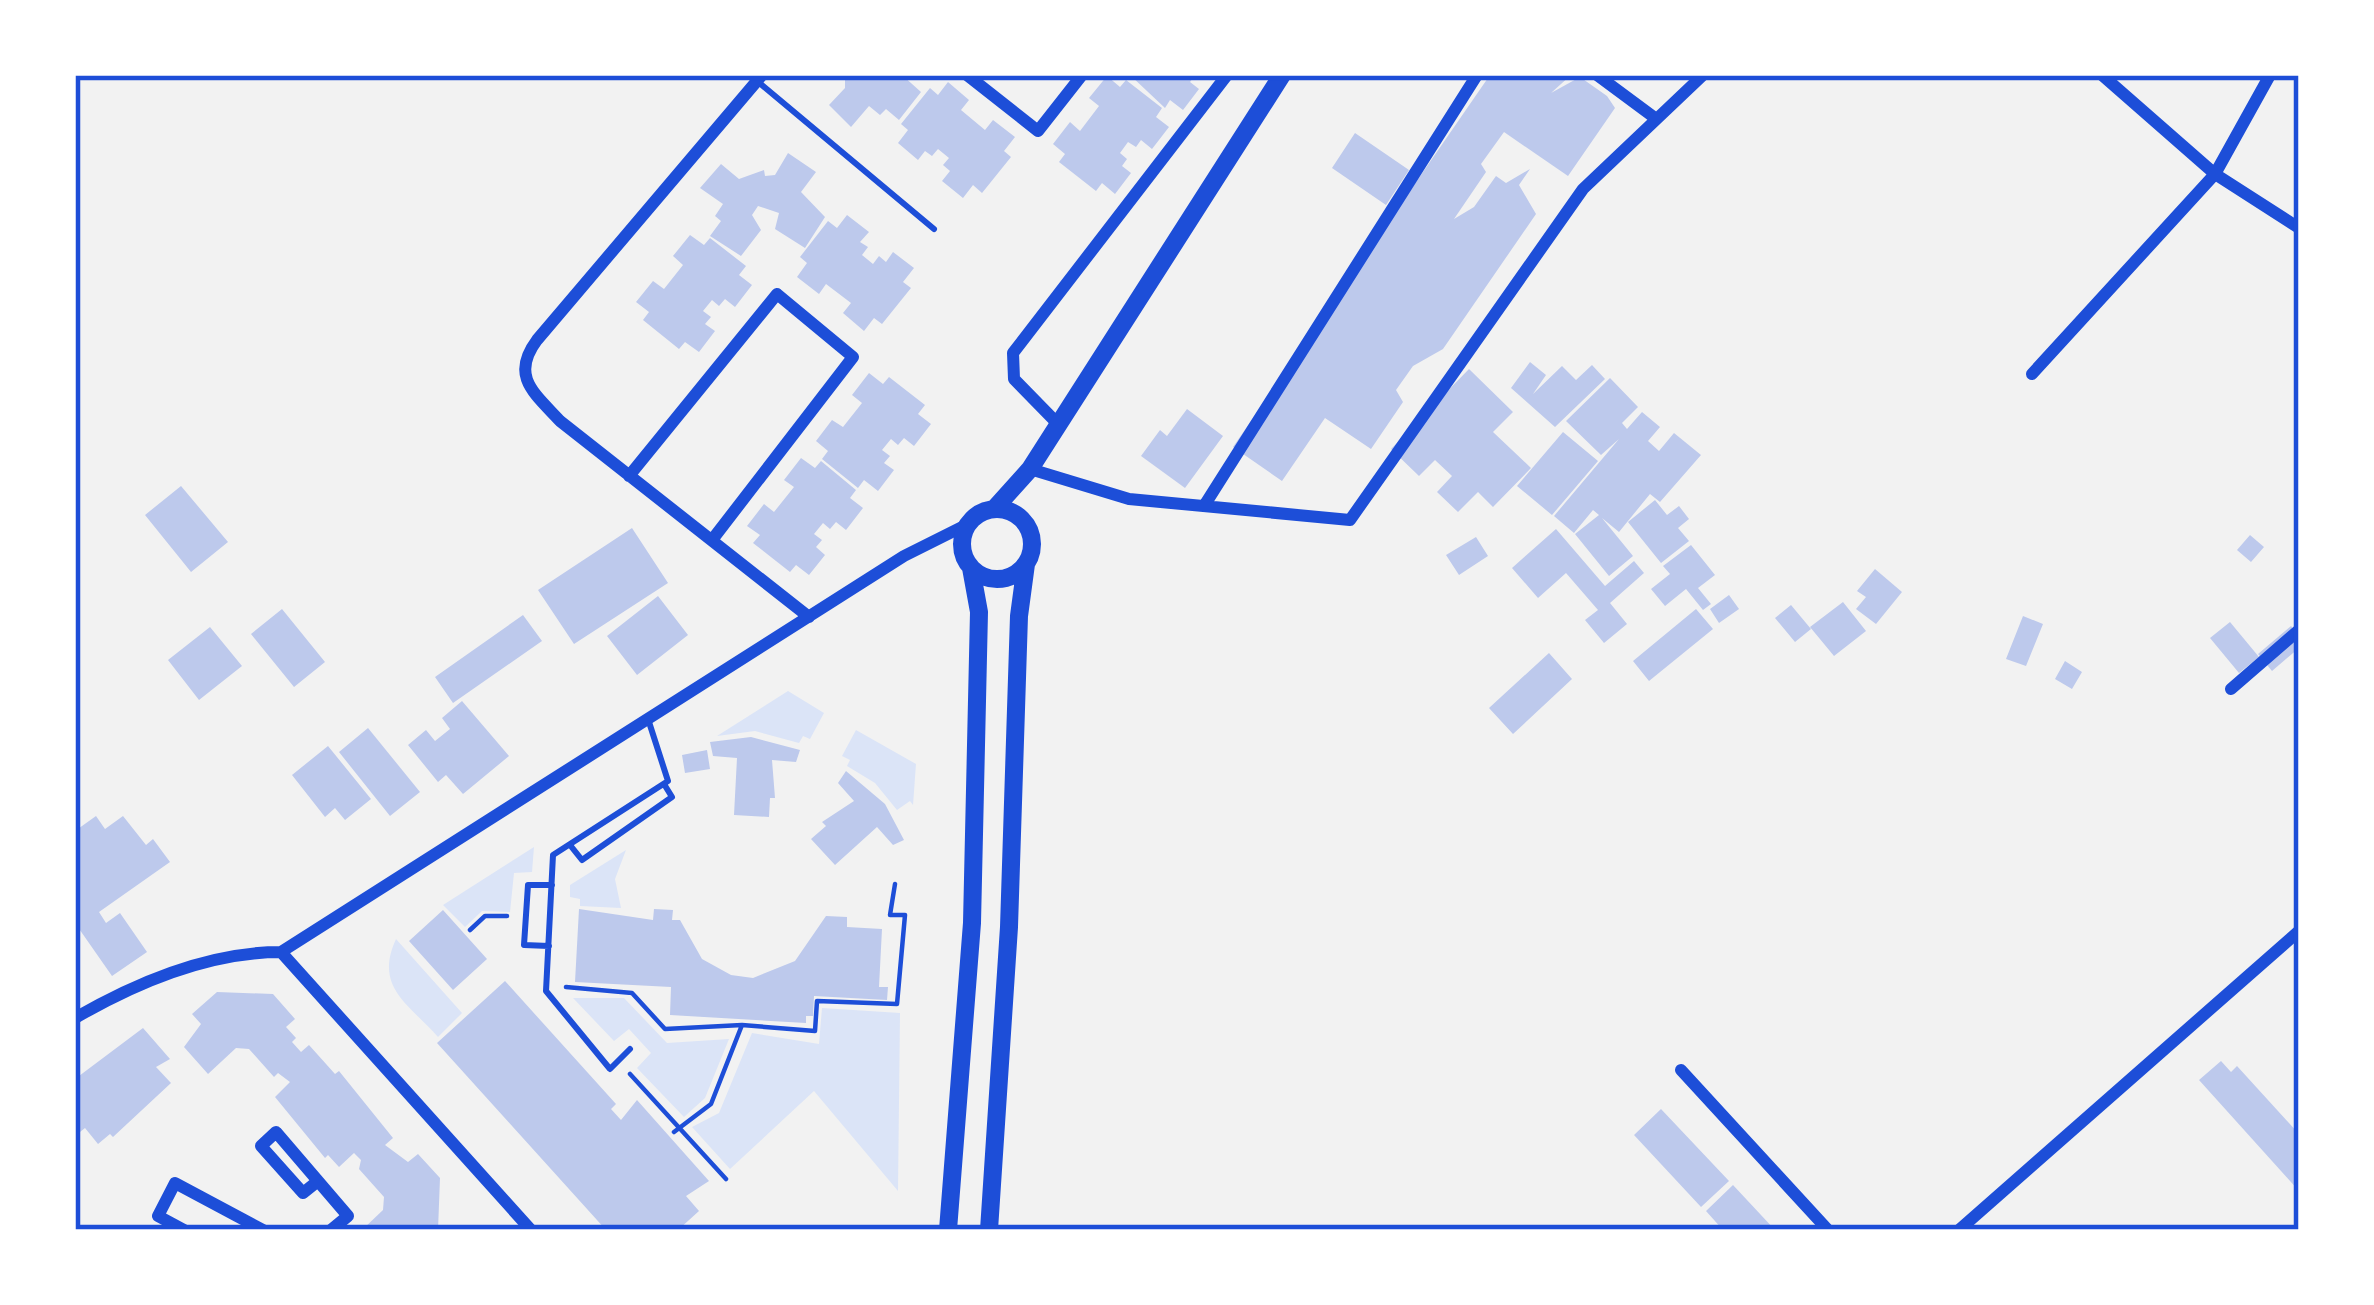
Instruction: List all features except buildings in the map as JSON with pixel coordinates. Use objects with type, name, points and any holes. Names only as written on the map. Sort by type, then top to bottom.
[{"type":"main road","points":[[948,1230],[972,923],[979,612],[971,568],[961,547],[966,525],[995,508],[1030,470],[1282,75]]},
{"type":"main road","points":[[989,1230],[1007,973],[1019,616],[1032,544],[1026,524],[1030,470]]},
{"type":"main road","points":[[995,508],[1018,515],[1026,524]]},
{"type":"main road","points":[[971,568],[1000,579],[1026,563]]},
{"type":"street","points":[[967,75],[1038,131],[1082,75]]},
{"type":"street","points":[[1057,423],[1014,379],[1013,352],[1227,75]]},
{"type":"street","points":[[1204,506],[1477,75]]},
{"type":"street","points":[[1597,75],[1655,118]]},
{"type":"street","points":[[1030,470],[1129,499],[1350,520],[1565,212],[1703,75]]},
{"type":"street","points":[[2102,75],[2216,174],[2299,228]]},
{"type":"street","points":[[2032,374],[2216,174],[2270,75]]},
{"type":"street","points":[[760,78],[524,357],[530,387],[543,403],[809,617]]},
{"type":"street","points":[[629,476],[778,294],[853,357],[712,540]]},
{"type":"street","points":[[75,1018],[178,971],[242,952],[280,952],[904,556],[966,525]]},
{"type":"street","points":[[2231,689],[2299,630]]},
{"type":"street","points":[[1959,1230],[2299,931]]},
{"type":"street","points":[[280,952],[531,1230]]},
{"type":"street","points":[[1681,1070],[1828,1230]]},
{"type":"street","points":[[318,1181],[303,1193],[261,1146],[276,1132],[318,1181],[348,1216],[331,1230]]},
{"type":"street","points":[[184,1230],[158,1216],[175,1183],[263,1230]]},
{"type":"lane","points":[[760,78],[934,229]]},
{"type":"lane","points":[[570,844],[582,860],[672,797],[664,784],[667,765],[649,721]]},
{"type":"lane","points":[[630,1049],[610,1069],[547,986],[553,855],[664,784]]},
{"type":"lane","points":[[549,946],[524,945],[528,885],[552,886]]},
{"type":"path","points":[[547,986],[632,993],[665,1029],[742,1025],[815,1030],[817,1001],[897,1004],[905,915],[890,915],[895,884]]},
{"type":"path","points":[[676,1130],[711,1104],[742,1025]]},
{"type":"path","points":[[618,1060],[676,1130],[726,1180]]},
{"type":"shaded area","points":[[788,691],[824,713],[810,739],[803,736],[799,743],[755,731],[717,736]]},
{"type":"shaded area","points":[[856,730],[916,764],[913,805],[910,801],[897,810],[875,783],[847,766],[850,760],[842,756]]},
{"type":"shaded area","points":[[534,847],[532,872],[514,873],[510,912],[482,911],[465,927],[443,905]]},
{"type":"shaded area","points":[[626,850],[615,879],[621,908],[580,906],[580,899],[570,897],[570,885]]},
{"type":"shaded area","points":[[396,939],[462,1013],[438,1037],[392,982],[390,956]]},
{"type":"shaded area","points":[[573,998],[624,998],[667,1043],[729,1039],[705,1098],[684,1117],[637,1068],[651,1053],[629,1029],[614,1041]]},
{"type":"shaded area","points":[[822,1008],[900,1013],[898,1191],[814,1091],[730,1169],[692,1127],[719,1113],[752,1033],[819,1044]]}]
